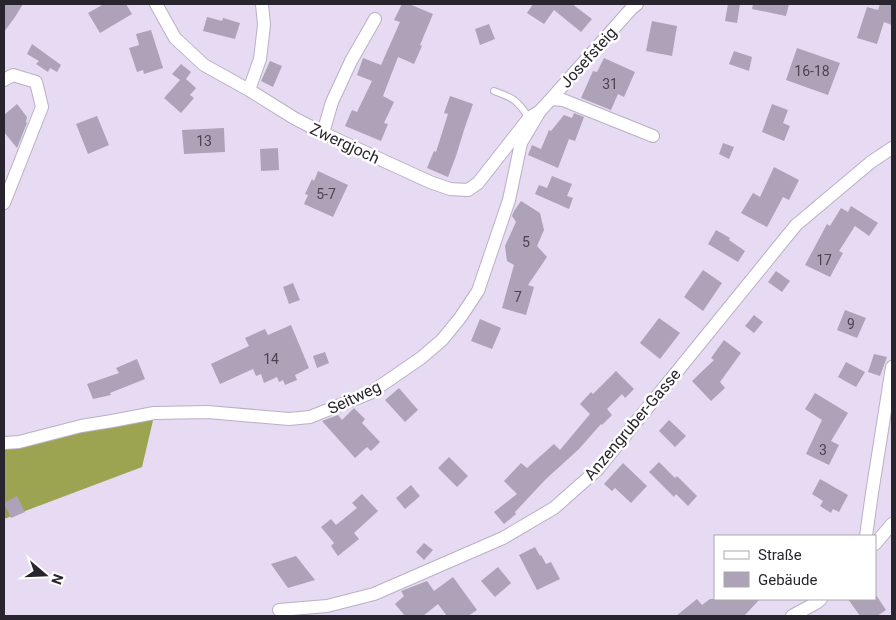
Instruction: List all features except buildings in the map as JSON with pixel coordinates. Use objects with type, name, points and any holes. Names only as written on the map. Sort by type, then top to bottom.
[{"type":"street","name":"Zwergjoch","points":[[156,4],[175,38],[204,65],[323,133],[430,182],[450,189],[468,190],[478,182],[534,114]]},
{"type":"street","points":[[248,90],[260,59],[264,25],[262,4]]},
{"type":"street","name":"Josefsteig","points":[[534,114],[551,99],[637,4]]},
{"type":"street","points":[[323,133],[332,102],[351,61],[375,19]]},
{"type":"street","points":[[4,80],[13,75],[36,82],[42,107],[4,203]]},
{"type":"street","points":[[551,99],[563,100],[653,136]]},
{"type":"street","name":"Seitweg","points":[[4,444],[81,426],[154,413],[208,412],[289,419],[310,417],[370,393],[421,358],[442,340],[460,318],[478,290],[509,200],[521,142],[534,114]]},
{"type":"street","name":"Anzengruber-Gasse","points":[[278,610],[327,606],[374,594],[503,538],[554,508],[597,470],[796,225],[871,162],[892,148]]},
{"type":"street","points":[[866,535],[892,367]]},
{"type":"street","points":[[876,543],[892,524]]},
{"type":"street","points":[[792,616],[820,600]]},
{"type":"lane","points":[[494,91],[511,97],[522,107],[534,114]]},
{"type":"green space","points":[[155,412],[142,467],[4,519],[4,442]]}]
